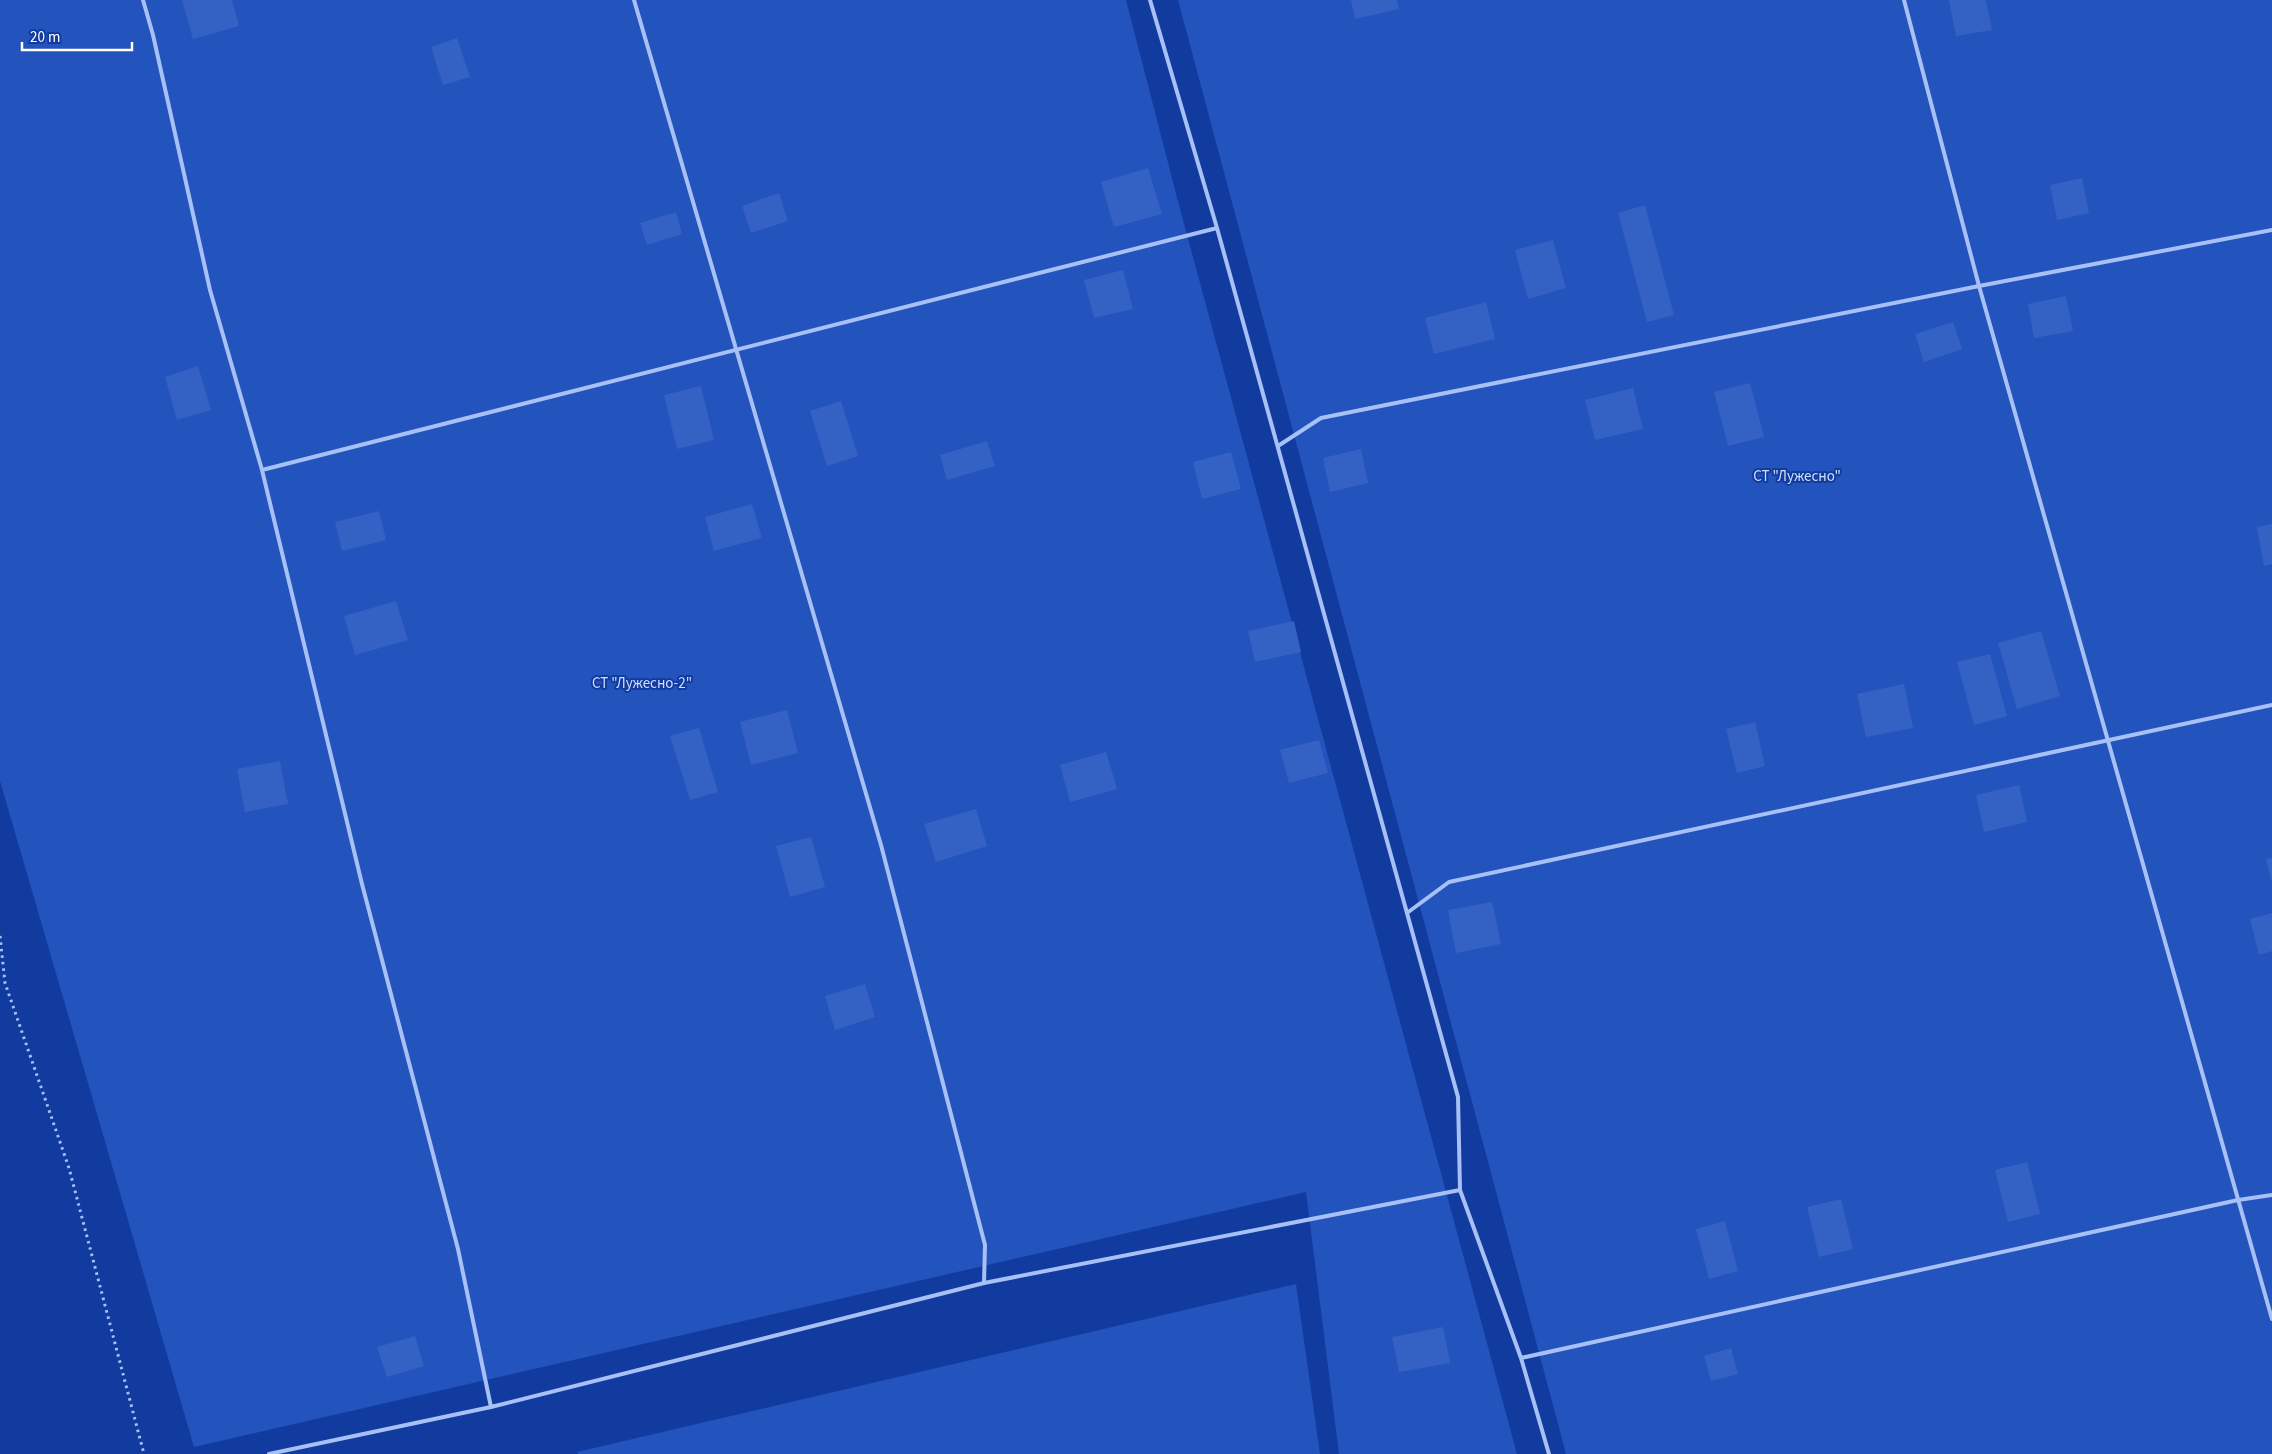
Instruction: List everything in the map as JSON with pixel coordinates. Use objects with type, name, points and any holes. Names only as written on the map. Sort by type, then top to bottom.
[{"type":"lane","points":[[143,0],[153,35],[210,290],[262,470],[362,884],[458,1249],[491,1406]]},
{"type":"lane","points":[[634,0],[734,349],[806,584],[881,845],[985,1244],[984,1283]]},
{"type":"lane","points":[[1150,0],[1217,228],[1458,1097],[1460,1190],[1521,1358],[1549,1454]]},
{"type":"lane","points":[[1904,0],[1979,286],[2272,1319]]},
{"type":"lane","points":[[262,470],[1217,228]]},
{"type":"lane","points":[[1278,446],[1321,418],[1979,286],[2272,230]]},
{"type":"lane","points":[[1407,913],[1449,882],[2272,705]]},
{"type":"lane","points":[[268,1454],[491,1406],[984,1283],[1460,1190]]},
{"type":"lane","points":[[1521,1358],[2238,1200],[2272,1195]]},
{"type":"path","points":[[0,936],[5,983],[69,1168],[144,1454]]},
{"type":"green space","name":"СТ \"Лужесно-2\"","points":[[0,0],[1126,0],[1180,209],[1517,1454],[1339,1454],[1306,1192],[194,1447],[0,781]]},
{"type":"green space","name":"СТ \"Лужесно\"","points":[[1178,0],[2272,0],[2272,1454],[1566,1454]]},
{"type":"green space","points":[[1296,1284],[1320,1454],[578,1454],[577,1452]]},
{"type":"building","points":[[182,0],[232,0],[239,26],[193,39]]},
{"type":"building","points":[[1351,0],[1397,0],[1399,9],[1355,19]]},
{"type":"building","points":[[1949,0],[1986,0],[1992,30],[1956,36]]},
{"type":"building","points":[[457,38],[470,77],[443,85],[431,47]]},
{"type":"building","points":[[1148,168],[1162,214],[1114,227],[1101,182]]},
{"type":"building","points":[[2082,178],[2089,213],[2057,220],[2050,185]]},
{"type":"building","points":[[779,193],[788,221],[751,233],[742,206]]},
{"type":"building","points":[[1645,205],[1674,315],[1647,322],[1618,213]]},
{"type":"building","points":[[676,212],[682,234],[647,245],[640,223]]},
{"type":"building","points":[[1553,240],[1566,288],[1528,299],[1515,250]]},
{"type":"building","points":[[1123,270],[1133,309],[1094,318],[1084,280]]},
{"type":"building","points":[[2066,296],[2073,331],[2034,338],[2028,304]]},
{"type":"building","points":[[1486,302],[1495,339],[1434,354],[1425,318]]},
{"type":"building","points":[[1953,322],[1962,349],[1924,362],[1915,334]]},
{"type":"building","points":[[198,366],[211,410],[177,420],[165,377]]},
{"type":"building","points":[[1750,383],[1764,437],[1728,446],[1714,392]]},
{"type":"building","points":[[701,386],[714,440],[677,449],[664,395]]},
{"type":"building","points":[[1633,388],[1643,429],[1595,440],[1585,400]]},
{"type":"building","points":[[841,401],[858,456],[827,466],[810,411]]},
{"type":"building","points":[[987,441],[995,466],[947,480],[940,455]]},
{"type":"building","points":[[1361,449],[1368,483],[1330,492],[1323,458]]},
{"type":"building","points":[[1231,452],[1241,489],[1202,499],[1193,462]]},
{"type":"building","points":[[752,504],[762,538],[714,551],[705,517]]},
{"type":"building","points":[[379,511],[386,540],[342,551],[335,522]]},
{"type":"building","points":[[2272,524],[2272,564],[2264,566],[2257,527]]},
{"type":"building","points":[[396,601],[408,640],[355,655],[344,616]]},
{"type":"building","points":[[1294,621],[1301,652],[1255,662],[1248,631]]},
{"type":"building","points":[[2041,631],[2060,696],[2017,709],[1998,643]]},
{"type":"building","points":[[1990,654],[2007,716],[1974,725],[1957,662]]},
{"type":"building","points":[[1904,684],[1913,728],[1866,737],[1857,694]]},
{"type":"building","points":[[787,710],[798,753],[751,765],[740,722]]},
{"type":"building","points":[[1755,722],[1765,766],[1737,773],[1726,729]]},
{"type":"building","points":[[699,728],[718,792],[690,800],[670,736]]},
{"type":"building","points":[[1319,740],[1328,773],[1289,783],[1280,750]]},
{"type":"building","points":[[1106,752],[1117,789],[1070,802],[1060,765]]},
{"type":"building","points":[[280,761],[288,804],[245,812],[237,769]]},
{"type":"building","points":[[2019,785],[2027,822],[1984,832],[1976,795]]},
{"type":"building","points":[[976,809],[987,846],[936,862],[924,824]]},
{"type":"building","points":[[811,837],[825,887],[790,897],[776,846]]},
{"type":"building","points":[[2272,858],[2272,880],[2271,880],[2266,859]]},
{"type":"building","points":[[1492,902],[1501,944],[1456,953],[1448,910]]},
{"type":"building","points":[[2272,913],[2272,951],[2259,955],[2250,919]]},
{"type":"building","points":[[865,984],[875,1017],[835,1030],[825,996]]},
{"type":"building","points":[[2027,1162],[2040,1214],[2008,1222],[1995,1170]]},
{"type":"building","points":[[1841,1199],[1853,1249],[1819,1257],[1807,1207]]},
{"type":"building","points":[[1725,1221],[1738,1271],[1709,1279],[1696,1229]]},
{"type":"building","points":[[1443,1327],[1450,1363],[1399,1372],[1392,1337]]},
{"type":"building","points":[[415,1336],[424,1366],[387,1377],[377,1347]]},
{"type":"building","points":[[1731,1348],[1738,1374],[1711,1381],[1704,1356]]}]
